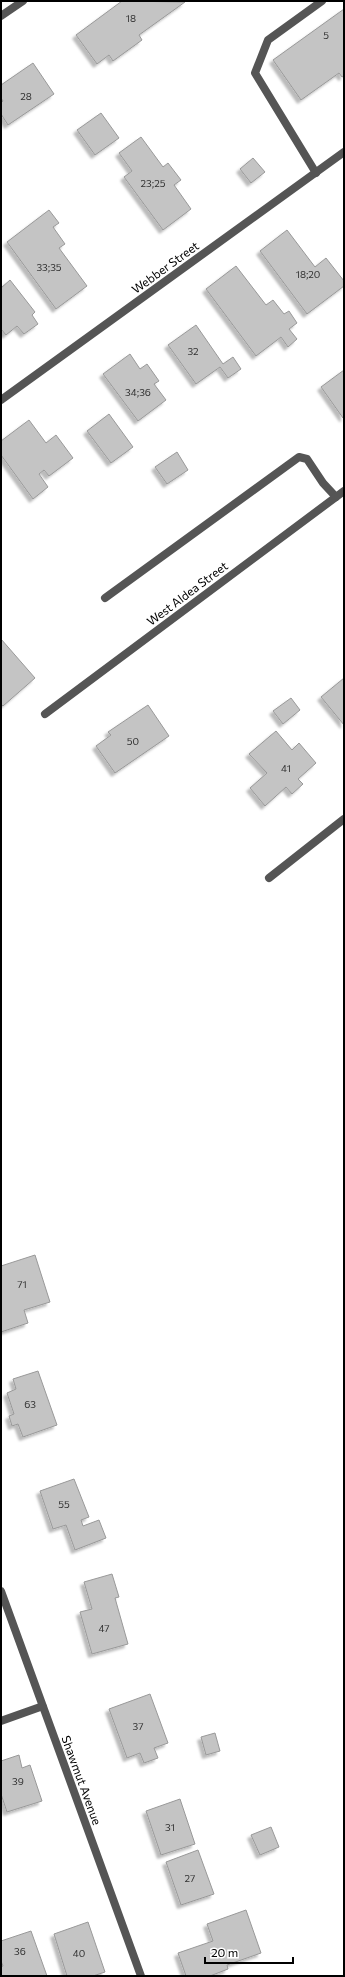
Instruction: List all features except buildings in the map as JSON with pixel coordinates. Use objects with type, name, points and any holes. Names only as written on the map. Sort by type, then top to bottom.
[{"type":"street","points":[[1,16],[23,1]]},
{"type":"street","points":[[316,173],[255,73],[268,40],[322,1]]},
{"type":"street","name":"Webber Street","points":[[1,400],[344,152]]},
{"type":"street","points":[[105,598],[299,457],[307,459],[323,483],[336,497]]},
{"type":"street","name":"West Aldea Street","points":[[45,714],[344,491]]},
{"type":"street","points":[[269,878],[344,819]]},
{"type":"street","name":"Shawmut Avenue","points":[[1,1591],[141,1976]]},
{"type":"street","points":[[1,1721],[43,1706]]}]
